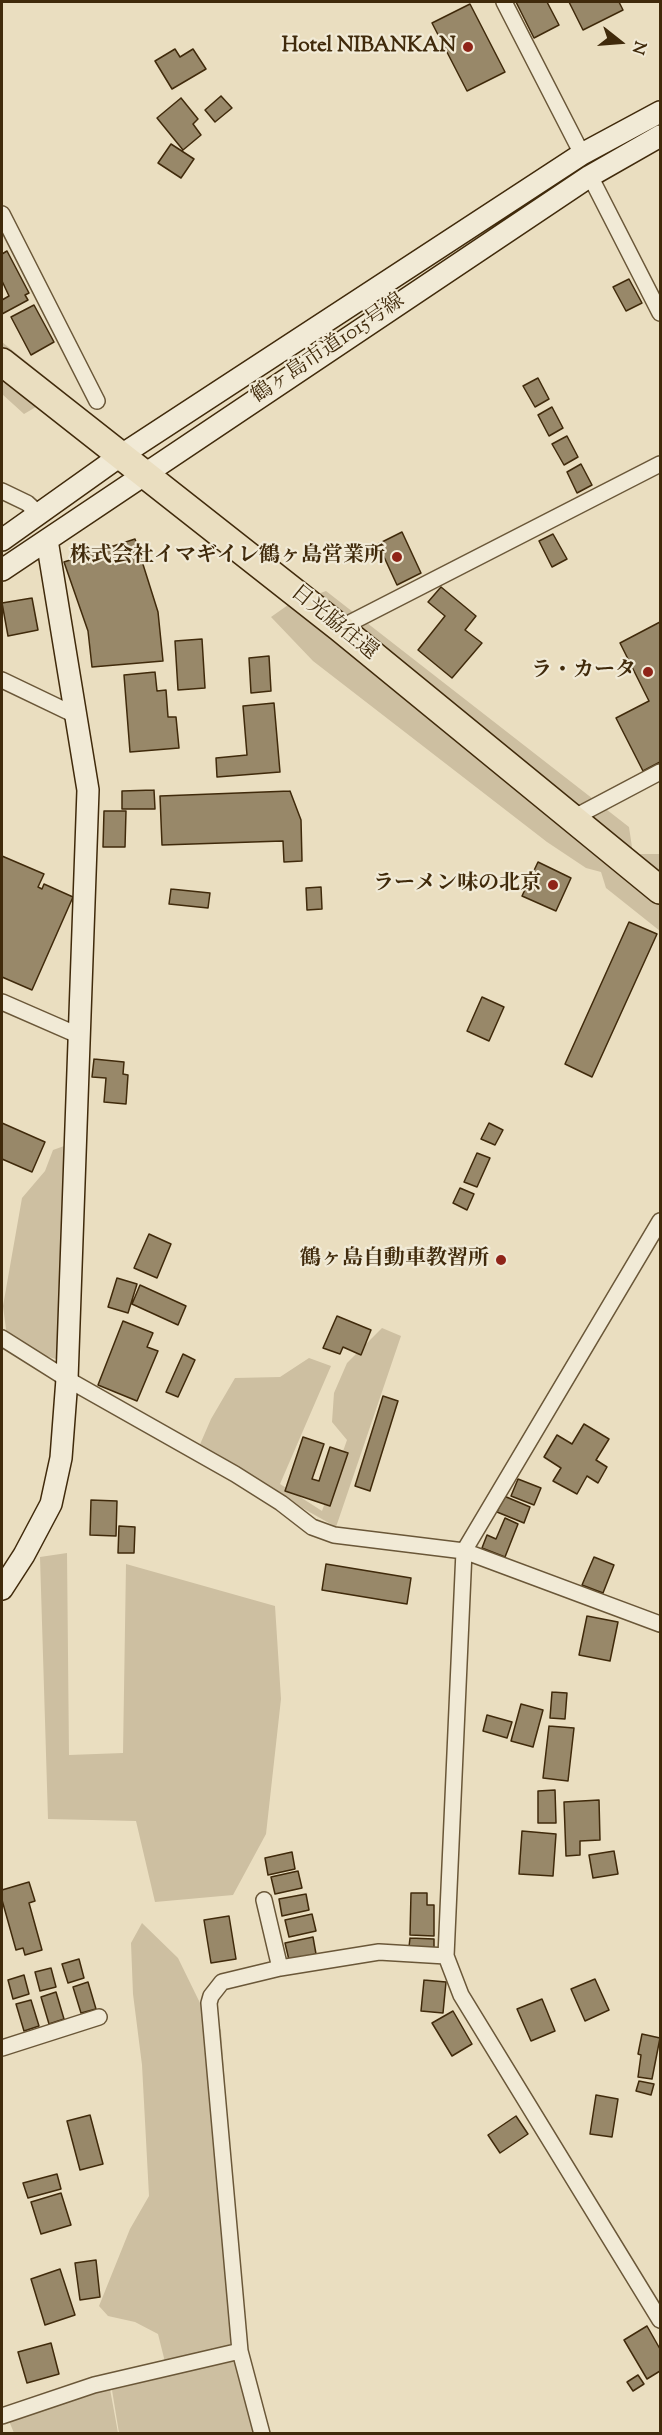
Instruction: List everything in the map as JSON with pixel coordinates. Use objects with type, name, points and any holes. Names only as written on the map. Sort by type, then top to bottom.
[{"type":"highway","name":"日光脇往還","points":[[2,362],[340,628],[660,890]]},
{"type":"street","points":[[504,2],[582,154]]},
{"type":"street","name":"鶴ヶ島市道1015号線","points":[[2,540],[120,456],[582,154],[660,112]]},
{"type":"street","name":"鶴ヶ島市道1015号線","points":[[2,570],[590,176],[660,136]]},
{"type":"street","points":[[590,176],[660,313]]},
{"type":"street","points":[[2,214],[97,401]]},
{"type":"street","points":[[340,628],[660,464]]},
{"type":"street","points":[[2,491],[27,503],[39,514]]},
{"type":"street","points":[[2,1588],[24,1555],[51,1504],[61,1458],[67,1379],[88,790],[47,540]]},
{"type":"street","points":[[2,680],[75,715]]},
{"type":"street","points":[[571,819],[660,772]]},
{"type":"street","points":[[2,1002],[80,1036]]},
{"type":"street","points":[[660,1221],[464,1551],[446,1956],[461,1995],[660,2320]]},
{"type":"street","points":[[2,1338],[67,1379],[235,1474],[312,1527],[334,1535],[464,1551],[660,1624]]},
{"type":"street","points":[[264,1900],[280,1968]]},
{"type":"street","points":[[262,2433],[240,2351],[209,2003],[211,1996],[222,1982],[280,1968],[379,1952],[446,1956]]},
{"type":"street","points":[[2,2048],[99,2017]]},
{"type":"street","points":[[2,2416],[94,2385],[240,2351]]},
{"type":"shaded area","points":[[2,342],[63,391],[24,414],[2,394]]},
{"type":"shaded area","points":[[326,591],[629,827],[633,854],[660,854],[660,931],[606,888],[601,872],[586,868],[547,842],[313,661],[271,617],[288,605]]},
{"type":"shaded area","points":[[67,1145],[59,1360],[29,1351],[7,1337],[3,1306],[22,1198],[45,1171],[53,1150]]},
{"type":"shaded area","points":[[382,1328],[401,1336],[336,1527],[198,1449],[211,1419],[235,1378],[280,1377],[309,1358],[331,1366],[280,1484],[322,1511],[347,1440],[332,1422],[334,1393],[347,1363]]},
{"type":"shaded area","points":[[67,1553],[69,1755],[123,1753],[126,1564],[275,1606],[281,1699],[266,1834],[233,1895],[155,1902],[136,1821],[48,1819],[40,1557]]},
{"type":"shaded area","points":[[142,1923],[178,1958],[200,2003],[221,2030],[243,2341],[165,2362],[158,2334],[135,2322],[108,2316],[99,2306],[130,2229],[149,2196],[142,2065],[133,1994],[131,1943]]},
{"type":"shaded area","points":[[236,2359],[254,2433],[119,2433],[112,2390]]},
{"type":"shaded area","points":[[110,2389],[118,2433],[14,2433],[9,2421]]},
{"type":"building","points":[[516,2],[547,2],[559,25],[534,38]]},
{"type":"building","points":[[569,2],[619,2],[623,10],[583,30]]},
{"type":"building","name":"Hotel NIBANKAN","points":[[470,4],[505,72],[467,91],[432,23]]},
{"type":"building","points":[[175,49],[180,57],[193,49],[206,69],[172,89],[155,61]]},
{"type":"building","points":[[221,96],[232,108],[215,122],[205,110]]},
{"type":"building","points":[[181,98],[198,119],[193,124],[201,135],[183,150],[157,118]]},
{"type":"building","points":[[171,144],[194,159],[181,178],[158,163]]},
{"type":"building","points":[[7,251],[29,293],[25,295],[28,300],[2,314],[2,300],[9,296],[2,281],[2,254]]},
{"type":"building","points":[[629,279],[642,303],[626,311],[613,287]]},
{"type":"building","points":[[34,305],[54,342],[31,355],[11,317]]},
{"type":"building","points":[[538,378],[549,399],[535,407],[523,386]]},
{"type":"building","points":[[552,407],[563,428],[549,436],[538,415]]},
{"type":"building","points":[[567,436],[578,457],[564,465],[552,444]]},
{"type":"building","points":[[581,464],[592,485],[577,493],[567,472]]},
{"type":"building","points":[[402,532],[421,573],[397,585],[378,544]]},
{"type":"building","points":[[553,534],[567,559],[552,567],[539,541]]},
{"type":"building","points":[[135,539],[158,612],[163,661],[92,667],[88,631],[64,562]]},
{"type":"building","points":[[441,587],[476,616],[465,630],[482,643],[452,678],[418,650],[445,616],[428,602]]},
{"type":"building","points":[[32,598],[38,630],[8,636],[2,603]]},
{"type":"building","name":"ラ・カータ","points":[[660,622],[660,762],[643,771],[616,718],[649,701],[620,643]]},
{"type":"building","points":[[202,639],[205,688],[178,690],[175,641]]},
{"type":"building","points":[[269,656],[271,691],[251,693],[249,658]]},
{"type":"building","points":[[155,672],[157,691],[166,690],[168,717],[176,717],[179,748],[130,752],[124,675]]},
{"type":"building","points":[[274,703],[280,772],[217,777],[216,758],[247,755],[243,706]]},
{"type":"building","points":[[154,790],[155,809],[122,809],[122,791]]},
{"type":"building","points":[[290,791],[301,820],[302,861],[284,862],[283,841],[162,845],[160,796]]},
{"type":"building","points":[[104,811],[126,811],[125,847],[103,847]]},
{"type":"building","points":[[2,856],[44,874],[38,887],[42,889],[44,884],[73,897],[32,990],[2,977]]},
{"type":"building","points":[[538,862],[571,878],[556,911],[522,896]]},
{"type":"building","points":[[321,887],[322,909],[307,910],[306,888]]},
{"type":"building","points":[[171,889],[210,893],[208,908],[169,904]]},
{"type":"building","points":[[629,922],[657,934],[592,1077],[565,1064]]},
{"type":"building","points":[[482,997],[504,1007],[489,1041],[467,1031]]},
{"type":"building","points":[[94,1059],[124,1062],[123,1074],[128,1075],[126,1104],[104,1102],[106,1078],[92,1077]]},
{"type":"building","points":[[2,1123],[45,1142],[32,1172],[2,1159]]},
{"type":"building","points":[[489,1123],[503,1130],[495,1145],[481,1139]]},
{"type":"building","points":[[477,1153],[490,1158],[477,1187],[464,1182]]},
{"type":"building","points":[[460,1188],[474,1194],[467,1210],[453,1203]]},
{"type":"building","points":[[149,1234],[171,1244],[157,1278],[134,1268]]},
{"type":"building","points":[[117,1278],[137,1284],[128,1313],[108,1307]]},
{"type":"building","points":[[140,1285],[186,1306],[178,1325],[132,1304]]},
{"type":"building","points":[[337,1316],[371,1330],[361,1355],[343,1347],[340,1354],[323,1348]]},
{"type":"building","points":[[123,1321],[153,1333],[147,1347],[158,1351],[137,1401],[98,1385]]},
{"type":"building","points":[[183,1354],[195,1360],[178,1397],[166,1392]]},
{"type":"building","points":[[383,1396],[398,1401],[370,1491],[355,1486]]},
{"type":"building","points":[[584,1424],[609,1439],[596,1460],[607,1467],[598,1483],[587,1476],[577,1494],[553,1481],[561,1468],[544,1457],[557,1435],[572,1444]]},
{"type":"building","points":[[303,1437],[324,1444],[312,1479],[319,1481],[330,1447],[348,1453],[330,1506],[285,1491]]},
{"type":"building","points":[[518,1479],[541,1488],[534,1505],[511,1496]]},
{"type":"building","points":[[504,1496],[530,1507],[524,1523],[497,1512]]},
{"type":"building","points":[[91,1500],[117,1501],[116,1536],[90,1535]]},
{"type":"building","points":[[505,1518],[518,1524],[505,1557],[482,1548],[487,1535],[496,1539]]},
{"type":"building","points":[[119,1526],[135,1527],[134,1553],[118,1553]]},
{"type":"building","points":[[594,1557],[614,1565],[603,1593],[582,1585]]},
{"type":"building","points":[[326,1564],[411,1578],[407,1604],[322,1590]]},
{"type":"building","points":[[587,1616],[618,1622],[610,1661],[579,1655]]},
{"type":"building","points":[[552,1692],[567,1693],[565,1719],[550,1718]]},
{"type":"building","points":[[521,1704],[543,1710],[533,1747],[511,1741]]},
{"type":"building","points":[[487,1715],[512,1722],[507,1738],[483,1731]]},
{"type":"building","points":[[549,1726],[574,1728],[568,1781],[543,1778]]},
{"type":"building","points":[[555,1790],[556,1823],[538,1823],[538,1791]]},
{"type":"building","points":[[599,1800],[600,1840],[580,1841],[580,1855],[566,1856],[564,1802]]},
{"type":"building","points":[[522,1831],[556,1834],[553,1876],[519,1874]]},
{"type":"building","points":[[614,1851],[618,1874],[593,1878],[589,1855]]},
{"type":"building","points":[[292,1852],[295,1869],[268,1875],[265,1858]]},
{"type":"building","points":[[298,1871],[302,1888],[275,1894],[271,1877]]},
{"type":"building","points":[[29,1882],[35,1901],[29,1903],[42,1950],[25,1955],[23,1948],[16,1950],[2,1900],[2,1890]]},
{"type":"building","points":[[411,1893],[427,1893],[427,1905],[434,1905],[434,1936],[410,1935]]},
{"type":"building","points":[[306,1894],[309,1910],[282,1916],[279,1899]]},
{"type":"building","points":[[312,1914],[316,1931],[289,1937],[285,1920]]},
{"type":"building","points":[[229,1916],[236,1959],[211,1963],[204,1920]]},
{"type":"building","points":[[313,1937],[316,1954],[289,1960],[285,1943]]},
{"type":"building","points":[[410,1938],[434,1939],[434,1948],[409,1947]]},
{"type":"building","points":[[79,1959],[84,1978],[68,1983],[62,1964]]},
{"type":"building","points":[[51,1968],[56,1987],[40,1991],[35,1972]]},
{"type":"building","points":[[24,1975],[29,1994],[13,1999],[8,1980]]},
{"type":"building","points":[[595,1979],[609,2010],[585,2021],[571,1989]]},
{"type":"building","points":[[424,1980],[446,1982],[443,2013],[421,2011]]},
{"type":"building","points":[[88,1982],[96,2009],[81,2013],[73,1987]]},
{"type":"building","points":[[56,1992],[64,2019],[49,2024],[41,1997]]},
{"type":"building","points":[[542,1999],[555,2031],[531,2041],[517,2009]]},
{"type":"building","points":[[31,2000],[39,2026],[24,2031],[16,2004]]},
{"type":"building","points":[[453,2011],[472,2044],[452,2056],[432,2023]]},
{"type":"building","points":[[642,2034],[660,2038],[652,2079],[638,2077],[641,2055],[638,2054]]},
{"type":"building","points":[[639,2081],[654,2084],[651,2095],[636,2091]]},
{"type":"building","points":[[596,2095],[618,2099],[612,2137],[590,2134]]},
{"type":"building","points":[[90,2115],[103,2164],[80,2170],[67,2121]]},
{"type":"building","points":[[516,2116],[528,2134],[500,2153],[488,2135]]},
{"type":"building","points":[[57,2174],[61,2189],[28,2198],[23,2183]]},
{"type":"building","points":[[61,2193],[71,2225],[41,2234],[31,2202]]},
{"type":"building","points":[[96,2260],[100,2297],[80,2300],[75,2263]]},
{"type":"building","points":[[60,2269],[75,2315],[45,2325],[31,2279]]},
{"type":"building","points":[[647,2326],[660,2349],[660,2371],[647,2379],[624,2340]]},
{"type":"building","points":[[51,2343],[59,2374],[27,2383],[18,2352]]},
{"type":"building","points":[[638,2375],[644,2384],[633,2391],[627,2382]]},
{"type":"place","name":"Hotel NIBANKAN","points":[[468,47]]},
{"type":"place","name":"株式会社イマギイレ鶴ヶ島営業所","points":[[397,557]]},
{"type":"place","name":"ラ・カータ","points":[[648,672]]},
{"type":"place","name":"ラーメン味の北京","points":[[553,885]]},
{"type":"place","name":"鶴ヶ島自動車教習所","points":[[501,1260]]}]
